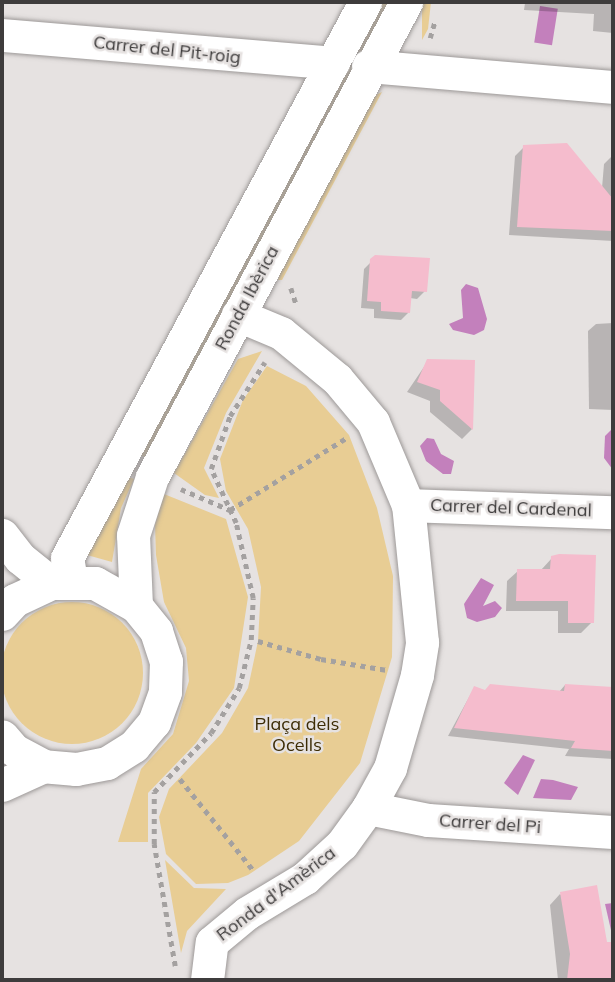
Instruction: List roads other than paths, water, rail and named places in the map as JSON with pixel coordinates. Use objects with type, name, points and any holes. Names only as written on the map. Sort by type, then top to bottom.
[{"type":"street","name":"Ronda Ibèrica","points":[[61,582],[67,558],[365,2]]},
{"type":"street","name":"Ronda Ibèrica","points":[[136,606],[133,535],[153,473],[368,66],[406,2]]},
{"type":"street","name":"Carrer del Pit-roig","points":[[2,35],[333,63]]},
{"type":"street","points":[[368,66],[613,87]]},
{"type":"street","name":"Ronda d'Amèrica","points":[[207,980],[212,942],[247,913],[305,878],[342,844],[368,808],[390,768],[422,642],[408,505],[373,422],[337,379],[281,333],[238,315]]},
{"type":"street","name":"Carrer del Cardenal","points":[[408,505],[613,512]]},
{"type":"street","points":[[2,535],[20,558],[61,582],[117,592],[136,606],[156,631],[166,661],[165,692],[154,722],[134,746],[107,763],[76,769],[44,765],[14,750],[2,736]]},
{"type":"street","points":[[2,614],[15,600],[61,582]]},
{"type":"street","points":[[2,785],[44,765]]},
{"type":"street","name":"Carrer del Pi","points":[[368,808],[428,820],[613,832]]},
{"type":"park label","name":"Plaça dels Ocells","points":[[297,735]]}]
